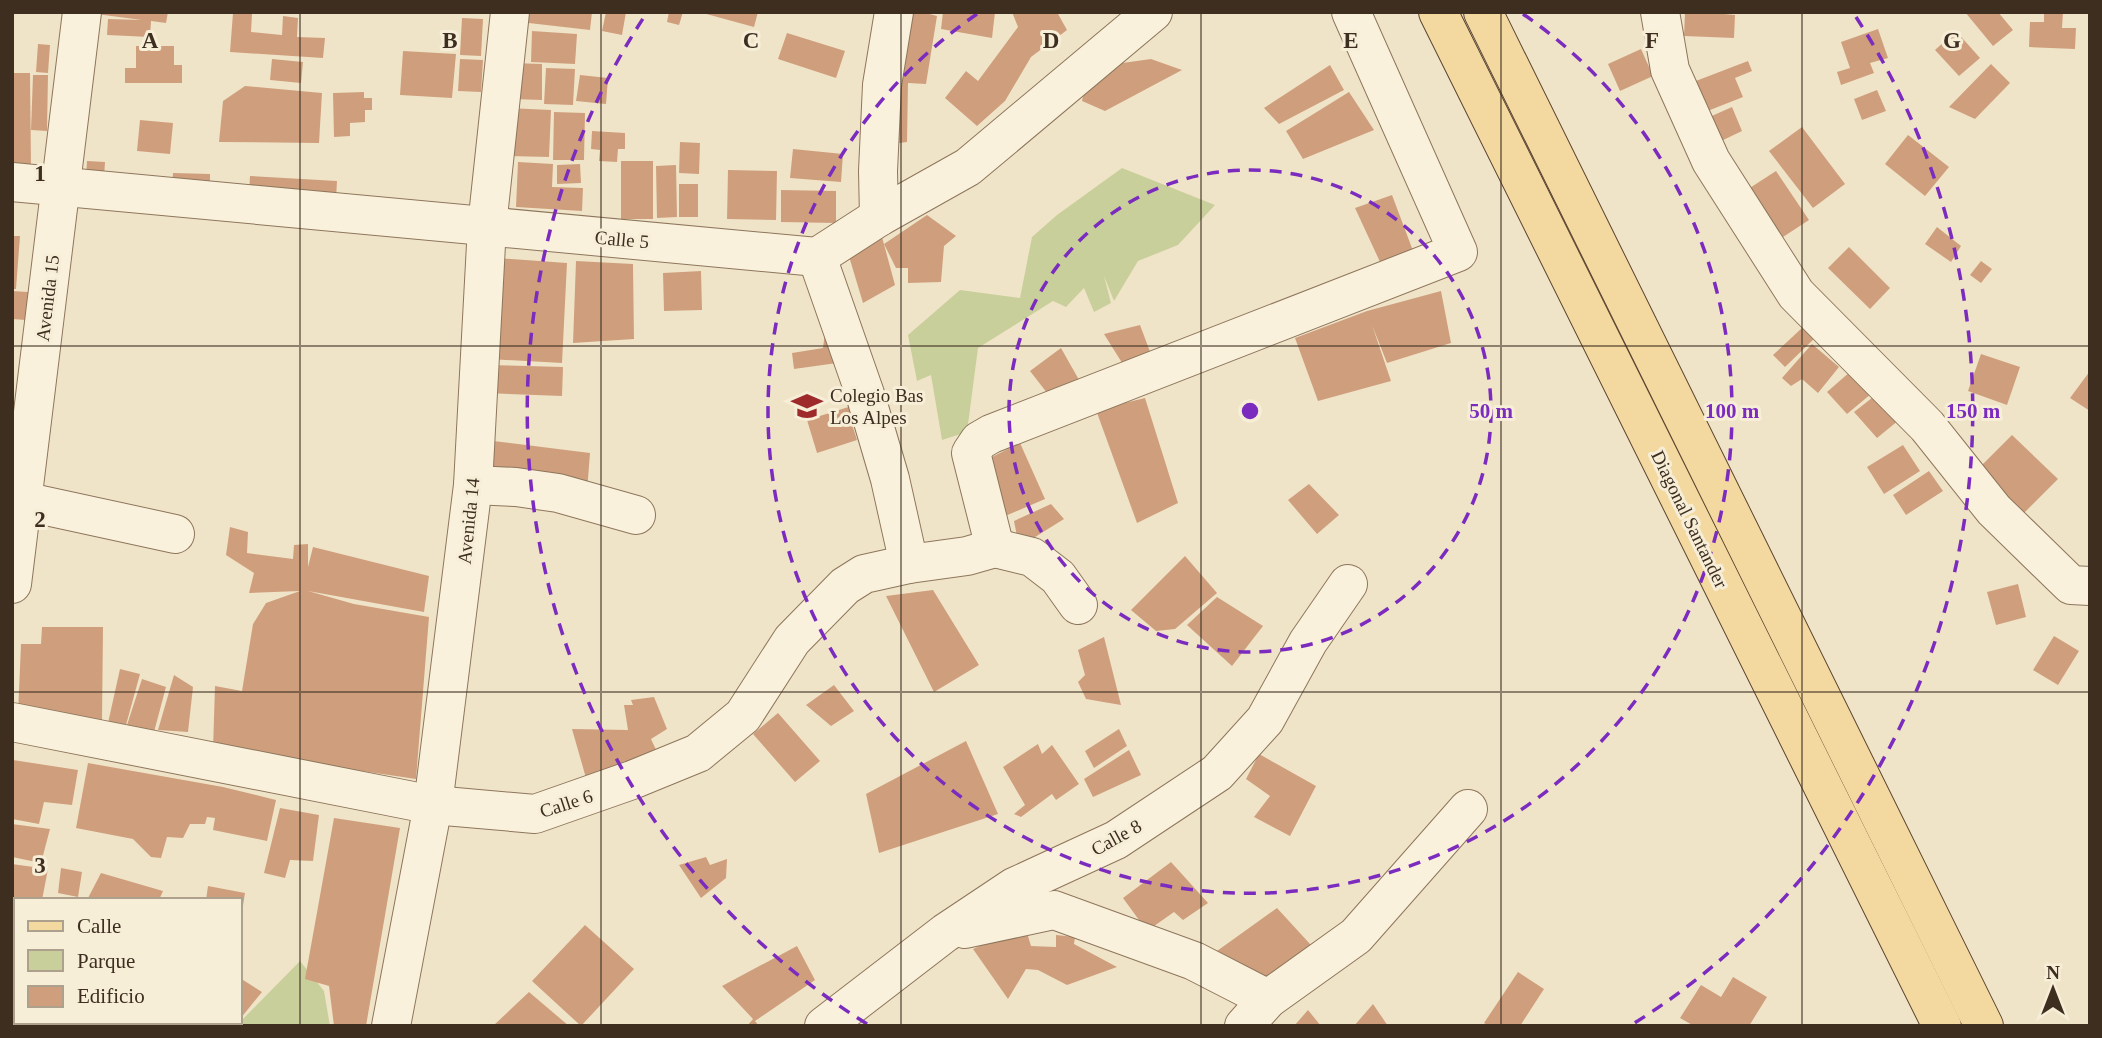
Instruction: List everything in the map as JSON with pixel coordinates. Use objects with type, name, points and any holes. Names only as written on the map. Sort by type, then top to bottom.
[{"type":"main road","name":"Diagonal Santander","points":[[1438,12],[1942,1026]]},
{"type":"main road","name":"Diagonal Santander","points":[[1483,12],[1984,1026]]},
{"type":"street","name":"Avenida 15","points":[[12,584],[82,12]]},
{"type":"street","name":"Avenida 14","points":[[391,1026],[433,805],[473,485],[488,226],[510,12]]},
{"type":"street","points":[[879,217],[882,85],[894,12]]},
{"type":"street","points":[[909,564],[890,480],[865,394],[817,257],[879,217],[968,167],[1153,12]]},
{"type":"street","points":[[1078,605],[1058,577],[1032,557],[995,548],[971,453],[979,441],[991,434],[1458,252],[1351,12]]},
{"type":"street","points":[[1660,12],[1670,70],[1711,161],[1796,294],[1927,426],[1994,510],[2071,585],[2090,586]]},
{"type":"street","name":"Calle 5","points":[[12,181],[817,257]]},
{"type":"street","points":[[473,485],[558,493],[636,515]]},
{"type":"street","points":[[23,501],[175,534]]},
{"type":"street","name":"Calle 6","points":[[12,722],[433,805],[535,814],[632,780],[698,753],[743,716],[792,639],[845,586],[864,574],[909,564],[967,556],[995,548]]},
{"type":"street","name":"Calle 8","points":[[824,1026],[945,933],[1013,887],[1116,839],[1217,773],[1265,720],[1308,642],[1348,584]]},
{"type":"street","points":[[945,933],[1054,910],[1194,961],[1256,1012],[1356,936],[1468,809]]},
{"type":"green space","points":[[1122,168],[1215,205],[1178,245],[1138,261],[1114,301],[1104,276],[1111,303],[1094,312],[1084,288],[1066,307],[1053,301],[978,348],[967,432],[942,440],[931,375],[917,381],[908,335],[960,290],[1020,298],[1032,237],[1057,215]]},
{"type":"green space","points":[[300,961],[324,991],[330,1026],[236,1026],[242,1024],[242,1020]]},
{"type":"building","points":[[96,12],[168,12],[166,23],[151,21],[150,37],[107,35],[108,19],[142,20]]},
{"type":"building","points":[[522,12],[592,12],[590,30],[520,22]]},
{"type":"building","points":[[606,12],[626,12],[622,35],[602,31]]},
{"type":"building","points":[[669,12],[683,12],[679,25],[667,22]]},
{"type":"building","points":[[699,12],[758,12],[754,27]]},
{"type":"building","points":[[898,12],[922,12],[937,16],[926,84],[908,83],[907,142],[892,144]]},
{"type":"building","points":[[943,12],[995,12],[992,38],[941,29]]},
{"type":"building","points":[[1012,12],[1057,12],[1067,30],[1031,57],[1005,101],[977,126],[945,98],[966,71],[978,81],[1018,27]]},
{"type":"building","points":[[1685,12],[1724,12],[1735,15],[1734,38],[1684,36]]},
{"type":"building","points":[[1965,12],[1998,12],[2013,30],[1993,46]]},
{"type":"building","points":[[2044,12],[2063,12],[2062,28],[2076,28],[2075,49],[2029,47],[2030,22],[2044,22]]},
{"type":"building","points":[[233,13],[252,14],[251,32],[282,35],[283,16],[298,18],[297,37],[325,38],[323,58],[230,52]]},
{"type":"building","points":[[462,18],[483,19],[481,56],[460,55]]},
{"type":"building","points":[[1878,29],[1888,58],[1870,63],[1874,73],[1841,85],[1837,72],[1850,68],[1841,42]]},
{"type":"building","points":[[532,31],[577,34],[575,64],[531,62]]},
{"type":"building","points":[[1956,31],[1980,58],[1959,76],[1935,50]]},
{"type":"building","points":[[787,33],[845,51],[836,78],[778,59]]},
{"type":"building","points":[[38,44],[50,45],[48,73],[36,72]]},
{"type":"building","points":[[136,46],[174,46],[174,65],[182,65],[182,83],[125,83],[125,68],[136,68]]},
{"type":"building","points":[[1641,49],[1653,76],[1620,91],[1608,64]]},
{"type":"building","points":[[403,51],[456,54],[452,98],[400,95]]},
{"type":"building","points":[[272,59],[303,62],[301,83],[270,80]]},
{"type":"building","points":[[460,59],[483,60],[481,92],[458,91]]},
{"type":"building","points":[[1151,59],[1182,70],[1105,111],[1082,101],[1087,78],[1108,65]]},
{"type":"building","points":[[1748,61],[1752,71],[1735,78],[1743,97],[1700,114],[1688,84]]},
{"type":"building","points":[[513,63],[542,64],[542,100],[512,99]]},
{"type":"building","points":[[1991,64],[2010,83],[1975,119],[1949,107]]},
{"type":"building","points":[[1330,65],[1344,90],[1279,124],[1264,108]]},
{"type":"building","points":[[546,68],[575,69],[573,105],[544,104]]},
{"type":"building","points":[[14,73],[30,73],[31,167],[12,168]]},
{"type":"building","points":[[33,75],[48,75],[47,131],[31,130]]},
{"type":"building","points":[[580,75],[608,78],[606,104],[576,101]]},
{"type":"building","points":[[245,86],[322,93],[319,143],[219,142],[223,101]]},
{"type":"building","points":[[1877,90],[1886,111],[1862,120],[1854,99]]},
{"type":"building","points":[[364,92],[364,98],[372,98],[372,110],[365,110],[365,122],[350,123],[350,136],[334,137],[333,93]]},
{"type":"building","points":[[1349,92],[1374,130],[1303,159],[1286,131]]},
{"type":"building","points":[[1732,107],[1742,131],[1717,143],[1705,119]]},
{"type":"building","points":[[506,108],[551,110],[549,157],[503,156]]},
{"type":"building","points":[[554,112],[585,113],[584,160],[553,160]]},
{"type":"building","points":[[140,120],[173,123],[170,154],[137,151]]},
{"type":"building","points":[[1802,127],[1845,184],[1813,208],[1769,151]]},
{"type":"building","points":[[592,131],[625,133],[625,149],[618,149],[617,162],[599,161],[600,150],[591,149]]},
{"type":"building","points":[[1908,135],[1949,167],[1925,196],[1885,164]]},
{"type":"building","points":[[680,142],[700,143],[699,174],[679,173]]},
{"type":"building","points":[[793,149],[843,154],[841,182],[790,178]]},
{"type":"building","points":[[87,161],[105,162],[104,177],[86,176]]},
{"type":"building","points":[[621,161],[653,161],[653,219],[621,219]]},
{"type":"building","points":[[518,162],[553,164],[552,187],[583,188],[582,211],[516,207]]},
{"type":"building","points":[[580,164],[581,183],[557,184],[557,165]]},
{"type":"building","points":[[676,165],[677,217],[657,218],[656,166]]},
{"type":"building","points":[[728,170],[777,171],[776,220],[727,219]]},
{"type":"building","points":[[1776,171],[1809,220],[1774,243],[1742,193]]},
{"type":"building","points":[[173,173],[210,174],[210,189],[172,188]]},
{"type":"building","points":[[250,176],[337,181],[336,199],[249,194]]},
{"type":"building","points":[[679,184],[698,184],[698,217],[679,217]]},
{"type":"building","points":[[781,190],[836,191],[836,223],[781,222]]},
{"type":"building","points":[[1392,195],[1418,264],[1387,277],[1355,208]]},
{"type":"building","points":[[927,215],[956,236],[944,246],[941,282],[908,283],[908,268],[896,268],[884,244]]},
{"type":"building","points":[[1937,227],[1961,246],[1951,262],[1925,244]]},
{"type":"building","points":[[12,236],[20,236],[16,289],[12,289]]},
{"type":"building","points":[[882,237],[895,285],[863,303],[848,253]]},
{"type":"building","points":[[1849,247],[1890,288],[1870,309],[1828,268]]},
{"type":"building","points":[[497,258],[567,263],[562,363],[489,359]]},
{"type":"building","points":[[576,261],[633,264],[634,339],[573,343]]},
{"type":"building","points":[[1981,261],[1992,269],[1981,283],[1970,275]]},
{"type":"building","points":[[701,271],[702,310],[664,311],[663,273]]},
{"type":"building","points":[[12,291],[28,292],[26,320],[12,319]]},
{"type":"building","points":[[1441,291],[1451,343],[1387,363],[1372,325],[1391,381],[1318,401],[1295,338],[1367,311]]},
{"type":"building","points":[[1140,325],[1152,357],[1124,366],[1104,334]]},
{"type":"building","points":[[1802,328],[1817,336],[1785,367],[1773,355]]},
{"type":"building","points":[[825,332],[837,363],[794,369],[792,353],[823,348]]},
{"type":"building","points":[[1812,344],[1839,367],[1818,393],[1802,379],[1791,386],[1782,378]]},
{"type":"building","points":[[1061,348],[1083,387],[1051,398],[1030,371]]},
{"type":"building","points":[[1981,354],[2020,367],[2007,405],[1968,391]]},
{"type":"building","points":[[486,365],[563,367],[562,396],[485,393]]},
{"type":"building","points":[[1851,371],[1871,394],[1847,414],[1827,392]]},
{"type":"building","points":[[2090,371],[2090,411],[2070,398]]},
{"type":"building","points":[[1877,394],[1899,420],[1877,438],[1854,412]]},
{"type":"building","points":[[1145,398],[1178,503],[1137,523],[1096,410]]},
{"type":"building","points":[[858,404],[864,420],[852,424],[857,440],[817,453],[807,420]]},
{"type":"building","points":[[2012,435],[2058,479],[2019,518],[1974,473]]},
{"type":"building","points":[[485,440],[590,453],[587,492],[482,476]]},
{"type":"building","points":[[1020,443],[1045,499],[1003,517],[988,459]]},
{"type":"building","points":[[1903,445],[1920,471],[1884,494],[1867,467]]},
{"type":"building","points":[[1929,471],[1943,491],[1906,515],[1893,495]]},
{"type":"building","points":[[1309,484],[1339,515],[1317,534],[1288,500]]},
{"type":"building","points":[[1051,504],[1064,519],[1019,547],[1014,521]]},
{"type":"building","points":[[230,527],[248,532],[247,553],[293,559],[294,545],[308,544],[308,567],[313,547],[429,576],[424,612],[308,591],[354,604],[429,617],[416,779],[213,749],[215,686],[242,691],[253,624],[266,603],[300,591],[249,593],[254,573],[226,555]]},
{"type":"building","points":[[1185,556],[1217,593],[1175,629],[1156,631],[1131,610]]},
{"type":"building","points":[[2018,584],[2026,617],[1996,625],[1987,592]]},
{"type":"building","points":[[933,590],[979,665],[934,692],[886,596]]},
{"type":"building","points":[[1217,597],[1263,626],[1232,666],[1187,625]]},
{"type":"building","points":[[42,627],[103,627],[102,721],[18,714],[21,644],[41,644]]},
{"type":"building","points":[[2054,636],[2079,651],[2058,685],[2033,670]]},
{"type":"building","points":[[1104,637],[1121,705],[1086,699],[1078,682],[1085,675],[1078,650]]},
{"type":"building","points":[[120,669],[140,674],[126,725],[108,723]]},
{"type":"building","points":[[174,675],[193,687],[188,732],[158,730]]},
{"type":"building","points":[[142,679],[166,687],[154,732],[126,728]]},
{"type":"building","points":[[834,685],[854,711],[831,726],[806,705]]},
{"type":"building","points":[[654,697],[667,729],[651,739],[658,754],[586,778],[572,729],[628,730],[624,705],[633,705],[631,700]]},
{"type":"building","points":[[778,713],[820,761],[795,782],[753,734]]},
{"type":"building","points":[[1119,729],[1127,746],[1094,768],[1085,751]]},
{"type":"building","points":[[966,741],[998,814],[879,853],[866,794]]},
{"type":"building","points":[[1038,744],[1042,754],[1052,745],[1079,784],[1056,800],[1052,794],[1021,817],[1014,814],[1025,805],[1003,767]]},
{"type":"building","points":[[1129,750],[1141,775],[1093,797],[1084,779]]},
{"type":"building","points":[[1259,754],[1316,786],[1290,836],[1254,817],[1270,796],[1246,779]]},
{"type":"building","points":[[13,760],[78,770],[72,805],[44,802],[39,824],[12,819]]},
{"type":"building","points":[[88,763],[223,787],[276,800],[267,841],[213,830],[215,818],[207,817],[205,824],[190,824],[183,838],[167,837],[161,858],[151,857],[133,839],[76,828]]},
{"type":"building","points":[[280,808],[319,815],[313,861],[290,860],[285,878],[264,873]]},
{"type":"building","points":[[334,818],[400,828],[366,1026],[334,1026],[329,986],[305,979]]},
{"type":"building","points":[[12,824],[50,829],[41,863],[12,857]]},
{"type":"building","points":[[706,857],[710,865],[727,859],[726,878],[701,898],[679,865]]},
{"type":"building","points":[[1171,862],[1208,903],[1183,920],[1174,912],[1147,931],[1123,898]]},
{"type":"building","points":[[12,864],[48,869],[42,898],[14,898],[12,906]]},
{"type":"building","points":[[61,868],[82,872],[78,897],[58,893]]},
{"type":"building","points":[[101,873],[163,891],[160,898],[88,898]]},
{"type":"building","points":[[208,886],[245,893],[242,912],[242,898],[206,898]]},
{"type":"building","points":[[1277,908],[1321,956],[1268,992],[1210,956]]},
{"type":"building","points":[[585,925],[634,969],[581,1026],[532,981]]},
{"type":"building","points":[[1025,926],[1031,946],[1056,947],[1056,935],[1075,937],[1074,944],[1117,967],[1067,985],[1038,970],[1026,969],[1008,999],[973,949]]},
{"type":"building","points":[[797,946],[815,980],[755,1021],[759,1026],[747,1026],[753,1019],[722,986]]},
{"type":"building","points":[[13,954],[14,992],[12,992]]},
{"type":"building","points":[[1518,972],[1544,989],[1520,1026],[1489,1026],[1484,1023]]},
{"type":"building","points":[[1733,977],[1767,997],[1749,1026],[1694,1026],[1680,1018],[1701,985],[1721,997]]},
{"type":"building","points":[[242,979],[262,992],[242,1017]]},
{"type":"building","points":[[529,992],[569,1026],[493,1026]]},
{"type":"building","points":[[1373,1004],[1388,1026],[1354,1026]]},
{"type":"building","points":[[1308,1010],[1321,1026],[1294,1026]]},
{"type":"place","name":"Colegio Bas Los Alpes","points":[[807,406]]}]
